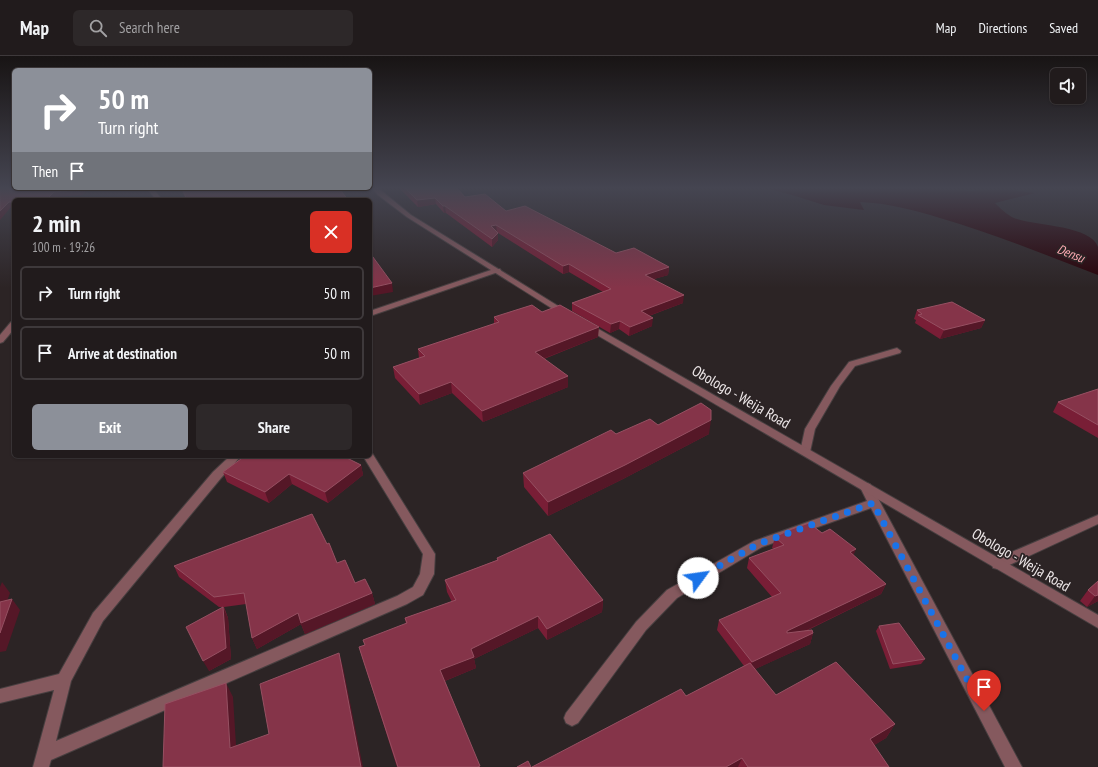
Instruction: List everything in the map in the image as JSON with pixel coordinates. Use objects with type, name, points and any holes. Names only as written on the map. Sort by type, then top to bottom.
[{"type":"street","name":"Obologo - Weija Road","points":[[417,221],[497,271],[1098,622]]},
{"type":"street","points":[[372,313],[497,271]]},
{"type":"street","points":[[0,340],[12,326]]},
{"type":"street","points":[[805,452],[810,429],[836,386],[852,364],[896,351]]},
{"type":"street","points":[[43,761],[64,680],[98,616],[217,475],[234,458]]},
{"type":"street","points":[[43,761],[402,600],[418,591],[427,574],[429,554],[369,458]]},
{"type":"street","points":[[866,487],[873,503],[1014,767]]},
{"type":"street","points":[[572,718],[641,626],[672,594],[758,544],[873,503]]},
{"type":"street","points":[[998,564],[1098,519]]},
{"type":"street","points":[[0,696],[64,680]]},
{"type":"water","name":"Densu","points":[[950,221],[1024,221],[1061,227],[1085,234],[1093,240],[1098,247],[1098,275],[1020,245]]},
{"type":"building","points":[[467,221],[554,221],[616,253],[634,248],[669,267],[645,275],[684,295],[641,311],[653,318],[630,327],[620,321],[611,324],[572,303],[611,289],[569,264],[563,266],[496,225],[491,226],[498,233],[492,239]]},
{"type":"building","points":[[372,256],[392,283],[372,288]]},
{"type":"building","points":[[952,302],[985,320],[944,330],[918,315],[922,314],[917,310]]},
{"type":"building","points":[[532,305],[542,312],[560,305],[599,327],[535,352],[568,376],[482,411],[451,382],[419,394],[393,367],[425,356],[418,349],[499,322],[494,317]]},
{"type":"building","points":[[1098,389],[1098,425],[1058,402]]},
{"type":"building","points":[[701,403],[711,410],[711,420],[625,465],[548,502],[523,473],[611,430],[616,434],[650,419],[658,425]]},
{"type":"building","points":[[242,458],[347,458],[361,465],[325,492],[289,474],[265,492],[223,472]]},
{"type":"building","points":[[312,514],[327,544],[329,543],[337,563],[345,560],[355,583],[365,579],[372,593],[301,623],[298,613],[252,638],[244,593],[214,597],[174,566]]},
{"type":"building","points":[[809,523],[822,533],[830,529],[856,549],[850,552],[886,584],[787,631],[787,633],[812,630],[813,633],[752,662],[719,620],[781,593],[749,558],[784,545],[775,537]]},
{"type":"building","points":[[550,534],[603,600],[547,629],[538,616],[471,649],[474,657],[440,670],[480,766],[398,767],[359,647],[365,645],[363,640],[407,623],[405,618],[456,600],[445,580],[498,560],[497,558]]},
{"type":"building","points":[[1098,581],[1098,595],[1095,596],[1088,590]]},
{"type":"building","points":[[12,599],[0,633],[0,602]]},
{"type":"building","points":[[223,607],[226,648],[203,661],[186,627]]},
{"type":"building","points":[[899,623],[925,659],[893,664],[879,626]]},
{"type":"building","points":[[339,653],[361,767],[163,767],[165,704],[226,683],[230,748],[269,734],[260,684]]},
{"type":"building","points":[[836,662],[895,724],[870,739],[889,767],[748,767],[742,758],[726,767],[532,767],[681,689],[686,696],[750,663],[776,695]]},
{"type":"building","points":[[528,761],[531,767],[517,767]]},
{"type":"route","points":[[698,578],[758,544],[873,503],[984,711]]}]
